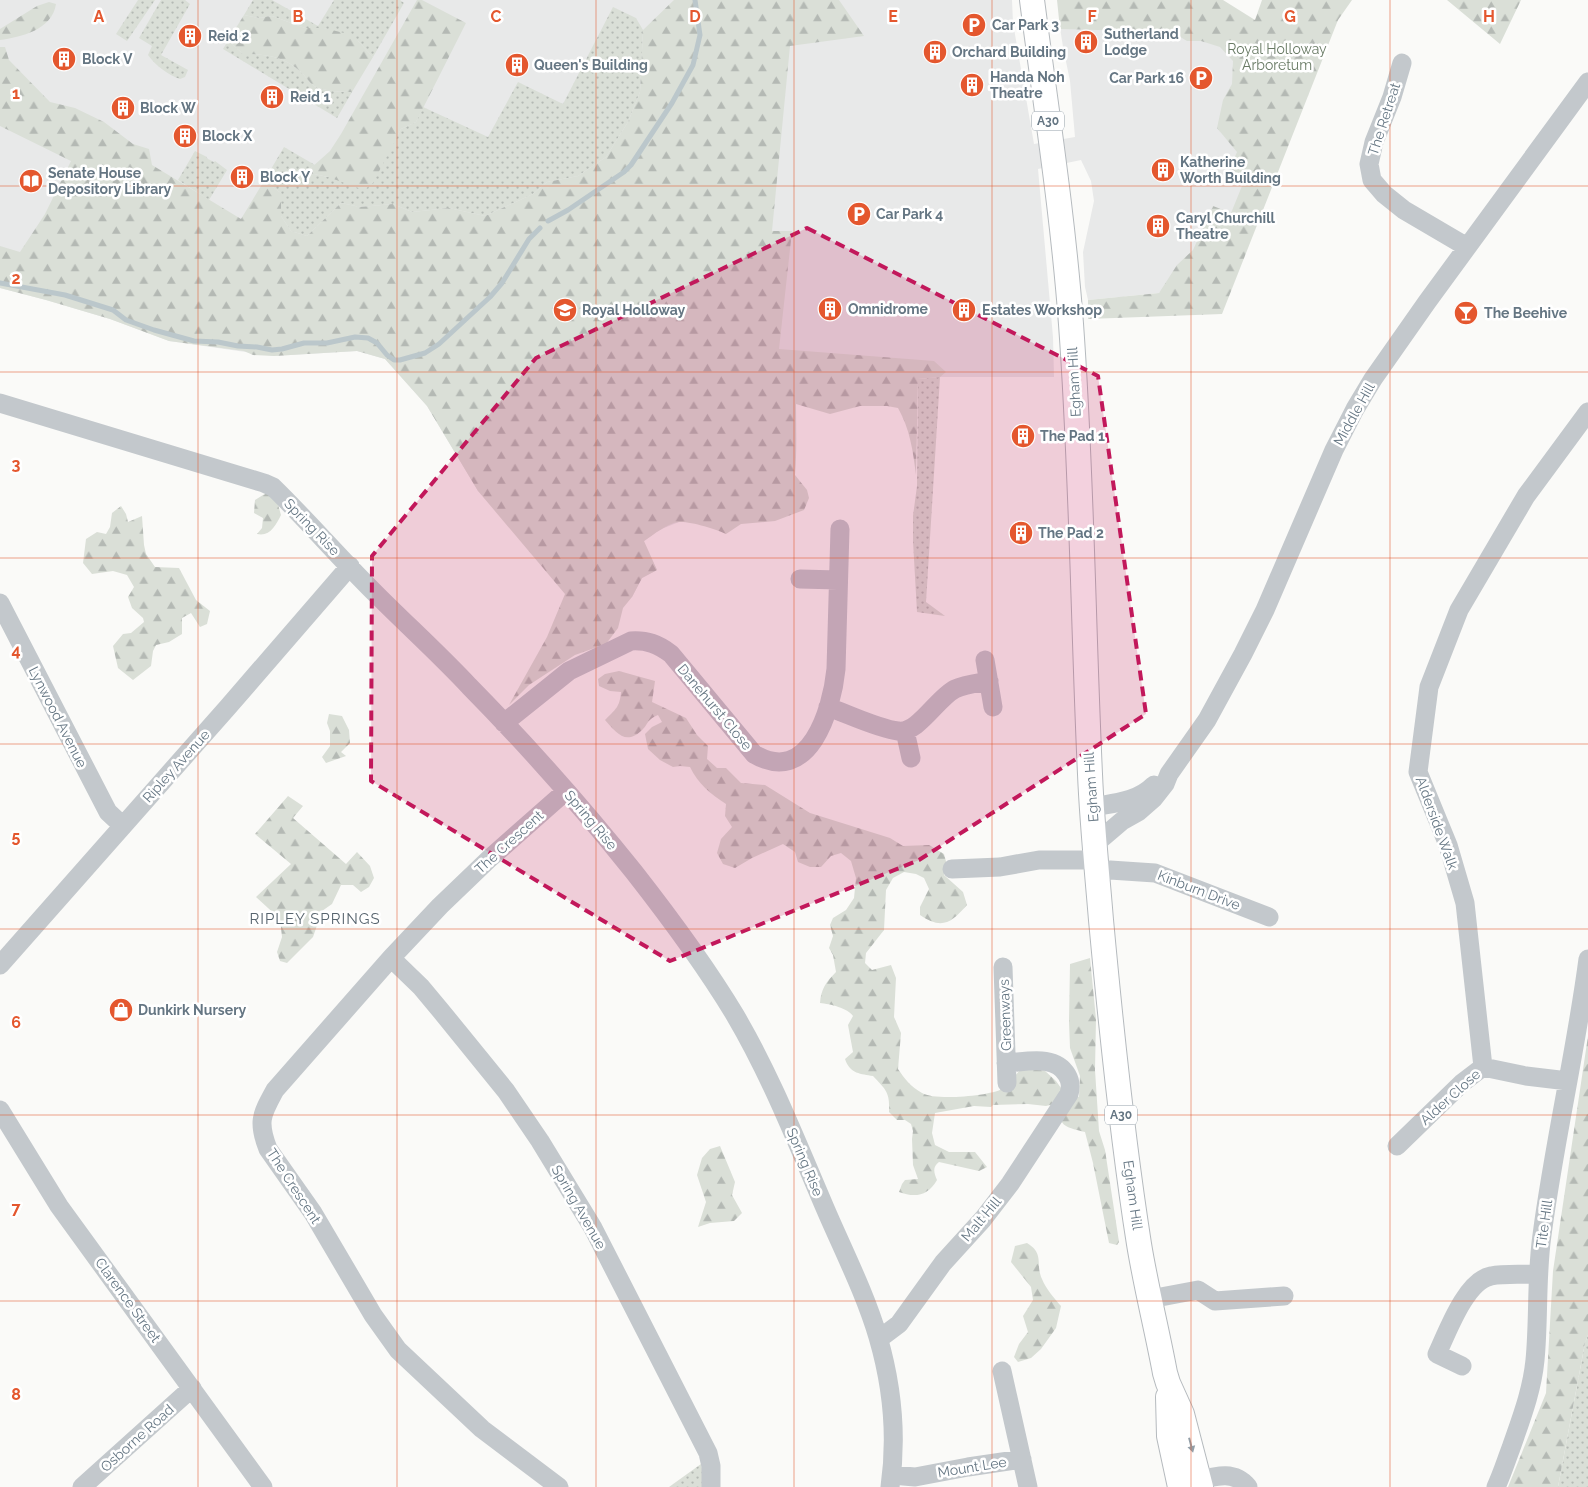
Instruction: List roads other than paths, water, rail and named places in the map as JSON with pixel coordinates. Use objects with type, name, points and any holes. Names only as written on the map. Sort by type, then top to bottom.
[{"type":"main road","name":"Egham Hill","points":[[1032,0],[1045,106],[1056,169],[1071,323],[1083,553],[1084,632],[1092,807],[1108,1003],[1139,1245],[1168,1383],[1169,1436],[1190,1485]]},
{"type":"street","name":"The Retreat","points":[[1402,62],[1392,97],[1374,142],[1369,164],[1372,180],[1384,194],[1404,210],[1467,247]]},
{"type":"street","name":"Middle Hill","points":[[1096,858],[1122,821],[1138,812],[1154,798],[1207,720],[1243,654],[1287,563],[1334,450],[1373,379],[1588,82]]},
{"type":"street","name":"Spring Rise","points":[[0,403],[273,487],[374,592],[469,685],[595,824],[674,923],[735,1014],[756,1053],[782,1109],[864,1297],[879,1339],[890,1391],[894,1460],[891,1481]]},
{"type":"street","name":"Alderside Walk","points":[[1483,1067],[1465,903],[1448,845],[1418,772],[1429,687],[1459,610],[1526,496],[1588,412]]},
{"type":"street","name":"Danehurst Close","points":[[504,724],[569,670],[631,641],[642,640],[661,647],[671,654],[754,754],[769,762],[792,760],[801,755],[814,740],[834,688],[840,529]]},
{"type":"street","name":"Ripley Avenue","points":[[0,965],[350,566]]},
{"type":"street","points":[[800,579],[838,580]]},
{"type":"street","name":"Lynwood Avenue","points":[[0,603],[104,806],[123,826]]},
{"type":"street","points":[[985,660],[993,707]]},
{"type":"street","points":[[828,707],[897,731],[905,731],[913,727],[954,690],[962,686],[989,681]]},
{"type":"street","points":[[905,731],[911,758]]},
{"type":"street","name":"Middle Hill","points":[[1092,807],[1126,801],[1139,796],[1169,774]]},
{"type":"street","name":"The Crescent","points":[[559,1487],[482,1429],[398,1350],[373,1315],[313,1213],[268,1149],[262,1125],[263,1114],[275,1090],[391,958],[440,906],[489,859],[566,791]]},
{"type":"street","points":[[952,869],[1000,867],[1039,860],[1083,860],[1096,858]]},
{"type":"street","name":"Kinburn Drive","points":[[1096,858],[1110,870],[1155,872],[1269,917]]},
{"type":"street","name":"Spring Avenue","points":[[391,958],[441,1011],[506,1092],[540,1141],[571,1191],[593,1228],[708,1453],[711,1466],[711,1487]]},
{"type":"street","name":"Tite Hill","points":[[1496,1487],[1532,1383],[1542,1236],[1553,1160],[1588,959]]},
{"type":"street","name":"Greenways","points":[[1003,967],[1007,1083]]},
{"type":"street","name":"Greenways","points":[[1006,1063],[1052,1062],[1061,1066],[1069,1079],[1070,1089]]},
{"type":"street","name":"Alder Close","points":[[1397,1146],[1462,1083],[1483,1067],[1526,1076],[1568,1081]]},
{"type":"street","name":"Malt Hill","points":[[879,1339],[899,1324],[943,1263],[1010,1184],[1069,1094],[1070,1089]]},
{"type":"street","name":"Clarence Street","points":[[0,1110],[59,1206],[262,1487]]},
{"type":"street","points":[[1462,1366],[1435,1360],[1462,1302],[1472,1287],[1489,1276],[1538,1274]]},
{"type":"street","points":[[1150,1299],[1198,1290],[1215,1301],[1284,1296]]},
{"type":"street","name":"Mount Lee","points":[[1002,1371],[1028,1487]]},
{"type":"street","name":"Osborne Road","points":[[82,1487],[192,1388]]},
{"type":"street","name":"Mount Lee","points":[[891,1481],[915,1477],[923,1481],[968,1467],[1022,1460]]},
{"type":"street","points":[[1190,1485],[1226,1475],[1241,1480],[1248,1487]]},
{"type":"waterway","points":[[548,221],[568,210],[624,172],[631,165],[672,103],[693,65],[700,35],[695,0]]},
{"type":"waterway","points":[[0,283],[65,295],[113,310],[126,320],[154,330],[194,341],[218,342],[272,350],[304,343],[327,343],[355,337],[368,338],[377,343],[394,360],[400,360],[425,353],[439,344],[490,297],[502,283],[529,239],[540,228]]},
{"type":"place","name":"Car Park 3","points":[[974,25]]},
{"type":"place","name":"Reid 2","points":[[190,36]]},
{"type":"place","name":"Sutherland Lodge","points":[[1086,42]]},
{"type":"place","name":"Orchard Building","points":[[935,52]]},
{"type":"place","name":"Block V","points":[[64,59]]},
{"type":"place","name":"Queen's Building","points":[[517,65]]},
{"type":"place","name":"Car Park 16","points":[[1201,78]]},
{"type":"place","name":"Handa Noh Theatre","points":[[972,85]]},
{"type":"place","name":"Reid 1","points":[[272,97]]},
{"type":"place","name":"Block W","points":[[123,108]]},
{"type":"place","name":"Block X","points":[[185,136]]},
{"type":"place","name":"Katherine Worth Building","points":[[1163,170]]},
{"type":"place","name":"Block Y","points":[[242,177]]},
{"type":"place","name":"Senate House Depository Library","points":[[31,181]]},
{"type":"place","name":"Car Park 4","points":[[859,214]]},
{"type":"place","name":"Caryl Churchill Theatre","points":[[1158,226]]},
{"type":"place","name":"Omnidrome","points":[[830,309]]},
{"type":"place","name":"Royal Holloway","points":[[565,310]]},
{"type":"place","name":"Estates Workshop","points":[[964,310]]},
{"type":"place","name":"The Beehive","points":[[1466,313]]},
{"type":"place","name":"The Pad 1","points":[[1023,436]]},
{"type":"place","name":"The Pad 2","points":[[1021,533]]},
{"type":"place","name":"Dunkirk Nursery","points":[[121,1010]]},
{"type":"district","name":"RIPLEY SPRINGS","points":[[315,919]]},
{"type":"park label","name":"Royal Holloway Arboretum","points":[[1277,58]]}]
